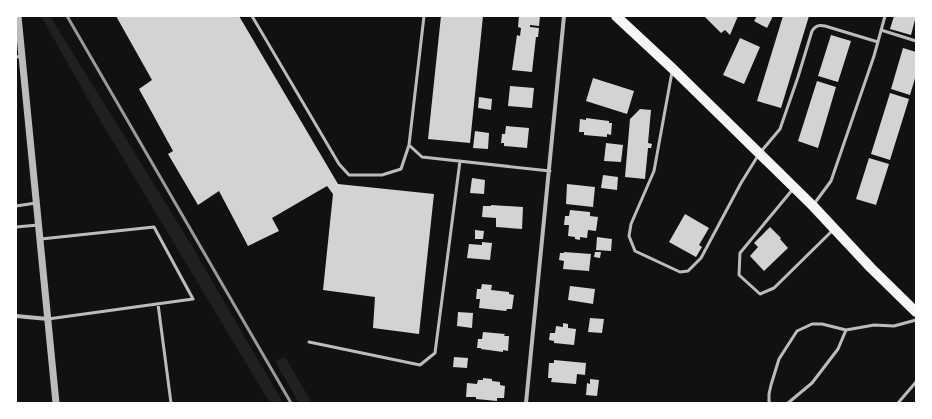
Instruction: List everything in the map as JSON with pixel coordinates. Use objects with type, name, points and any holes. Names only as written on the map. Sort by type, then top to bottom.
[{"type":"main road","points":[[616,16],[673,69],[813,206],[871,268],[916,312]]},
{"type":"street","points":[[18,16],[19,56],[37,203],[56,403]]},
{"type":"street","points":[[526,403],[550,171],[564,16]]},
{"type":"street","points":[[16,316],[48,319]]},
{"type":"lane","points":[[252,16],[339,164],[349,175],[382,174],[402,169],[409,145],[424,16]]},
{"type":"lane","points":[[813,206],[831,181],[878,42],[885,16]]},
{"type":"lane","points":[[673,69],[654,171],[631,224],[629,236],[635,251],[680,272],[688,271],[701,258],[730,202],[759,154],[780,129],[812,31],[815,27],[825,26],[878,42]]},
{"type":"lane","points":[[881,30],[916,41]]},
{"type":"lane","points":[[409,145],[422,157],[550,171]]},
{"type":"lane","points":[[309,342],[420,365],[435,353],[460,161]]},
{"type":"lane","points":[[794,188],[740,253],[739,275],[760,294],[774,288],[834,228]]},
{"type":"lane","points":[[16,206],[37,203]]},
{"type":"lane","points":[[16,227],[39,225]]},
{"type":"lane","points":[[40,239],[154,227],[193,299],[48,319]]},
{"type":"lane","points":[[158,304],[171,403]]},
{"type":"lane","points":[[770,403],[769,394],[779,359],[797,332],[812,324],[822,324],[846,330],[874,324],[894,326],[916,320]]},
{"type":"lane","points":[[788,403],[812,383],[838,348],[846,330]]},
{"type":"lane","points":[[898,403],[916,382]]},
{"type":"shaded area","points":[[41,16],[50,16],[186,236],[283,403],[270,403],[97,115]]},
{"type":"shaded area","points":[[285,357],[312,403],[299,403],[275,361]]},
{"type":"building","points":[[116,16],[239,16],[338,184],[434,194],[419,334],[373,328],[375,297],[323,290],[333,194],[327,186],[272,218],[279,231],[248,246],[219,191],[198,205],[168,154],[173,151],[139,89],[152,80]]},
{"type":"building","points":[[441,16],[483,16],[470,143],[428,139]]},
{"type":"building","points":[[519,16],[540,16],[539,26],[530,25],[530,27],[539,28],[538,37],[536,37],[532,72],[512,70],[517,35],[520,36],[521,28],[518,27]]},
{"type":"building","points":[[704,16],[738,16],[730,35],[725,30],[721,33]]},
{"type":"building","points":[[757,16],[773,16],[767,28],[754,21]]},
{"type":"building","points":[[783,16],[809,16],[781,108],[757,101]]},
{"type":"building","points":[[894,16],[916,16],[911,35],[890,29]]},
{"type":"building","points":[[831,35],[851,41],[838,82],[818,76]]},
{"type":"building","points":[[740,38],[760,47],[744,84],[723,75]]},
{"type":"building","points":[[903,48],[916,52],[916,75],[910,95],[891,89]]},
{"type":"building","points":[[593,78],[634,91],[627,114],[586,101]]},
{"type":"building","points":[[817,81],[836,87],[818,148],[798,141]]},
{"type":"building","points":[[510,86],[534,88],[532,108],[508,106]]},
{"type":"building","points":[[890,93],[909,99],[890,160],[871,154]]},
{"type":"building","points":[[479,97],[492,99],[491,110],[478,108]]},
{"type":"building","points":[[640,109],[651,110],[648,143],[652,144],[651,148],[648,148],[645,179],[625,177],[630,119]]},
{"type":"building","points":[[586,118],[609,121],[609,123],[612,123],[611,135],[607,134],[607,137],[584,135],[584,132],[579,132],[580,119],[586,120]]},
{"type":"building","points":[[506,126],[529,128],[527,148],[504,146],[504,143],[501,143],[502,134],[505,134]]},
{"type":"building","points":[[475,131],[489,133],[488,149],[473,148]]},
{"type":"building","points":[[606,143],[623,145],[621,162],[604,161]]},
{"type":"building","points":[[869,158],[889,164],[876,205],[856,199]]},
{"type":"building","points":[[603,175],[618,177],[617,190],[601,188]]},
{"type":"building","points":[[472,178],[485,180],[484,194],[470,193]]},
{"type":"building","points":[[567,184],[595,187],[593,207],[566,204]]},
{"type":"building","points":[[483,206],[523,207],[522,229],[496,227],[496,218],[482,217]]},
{"type":"building","points":[[570,210],[590,212],[590,216],[598,217],[596,231],[588,230],[587,238],[580,237],[580,240],[575,239],[575,237],[568,236],[569,225],[564,225],[565,216],[569,216]]},
{"type":"building","points":[[685,214],[709,228],[699,245],[702,247],[696,257],[669,242]]},
{"type":"building","points":[[770,227],[788,248],[764,271],[750,256],[758,247],[754,243]]},
{"type":"building","points":[[475,230],[484,231],[483,239],[475,239]]},
{"type":"building","points":[[597,237],[612,239],[611,251],[596,250]]},
{"type":"building","points":[[482,242],[492,243],[490,260],[467,258],[469,244],[482,245]]},
{"type":"building","points":[[595,252],[601,252],[600,258],[594,257]]},
{"type":"building","points":[[560,253],[591,254],[589,271],[563,269],[564,261],[559,260]]},
{"type":"building","points":[[482,284],[492,285],[491,290],[509,292],[509,294],[514,295],[512,309],[507,309],[506,311],[479,308],[480,299],[476,299],[477,289],[481,289]]},
{"type":"building","points":[[570,286],[595,289],[593,304],[568,300]]},
{"type":"building","points":[[458,312],[473,313],[472,328],[457,326]]},
{"type":"building","points":[[590,318],[604,319],[602,333],[588,332]]},
{"type":"building","points":[[563,323],[568,324],[568,328],[576,329],[574,345],[554,343],[554,341],[549,340],[550,333],[555,333],[556,326],[563,327]]},
{"type":"building","points":[[483,332],[505,334],[504,336],[509,336],[508,351],[503,350],[503,352],[477,348],[478,339],[482,339]]},
{"type":"building","points":[[454,357],[468,358],[467,368],[453,367]]},
{"type":"building","points":[[554,360],[586,363],[585,375],[577,374],[576,384],[551,382],[552,378],[548,378],[549,363],[554,363]]},
{"type":"building","points":[[483,378],[492,379],[492,381],[500,382],[500,385],[505,386],[504,398],[497,398],[497,401],[476,399],[476,397],[466,397],[467,383],[477,384],[478,380],[483,380]]},
{"type":"building","points":[[590,379],[599,380],[597,396],[586,395],[587,383],[590,384]]},
{"type":"railway","points":[[67,16],[291,403]]}]
